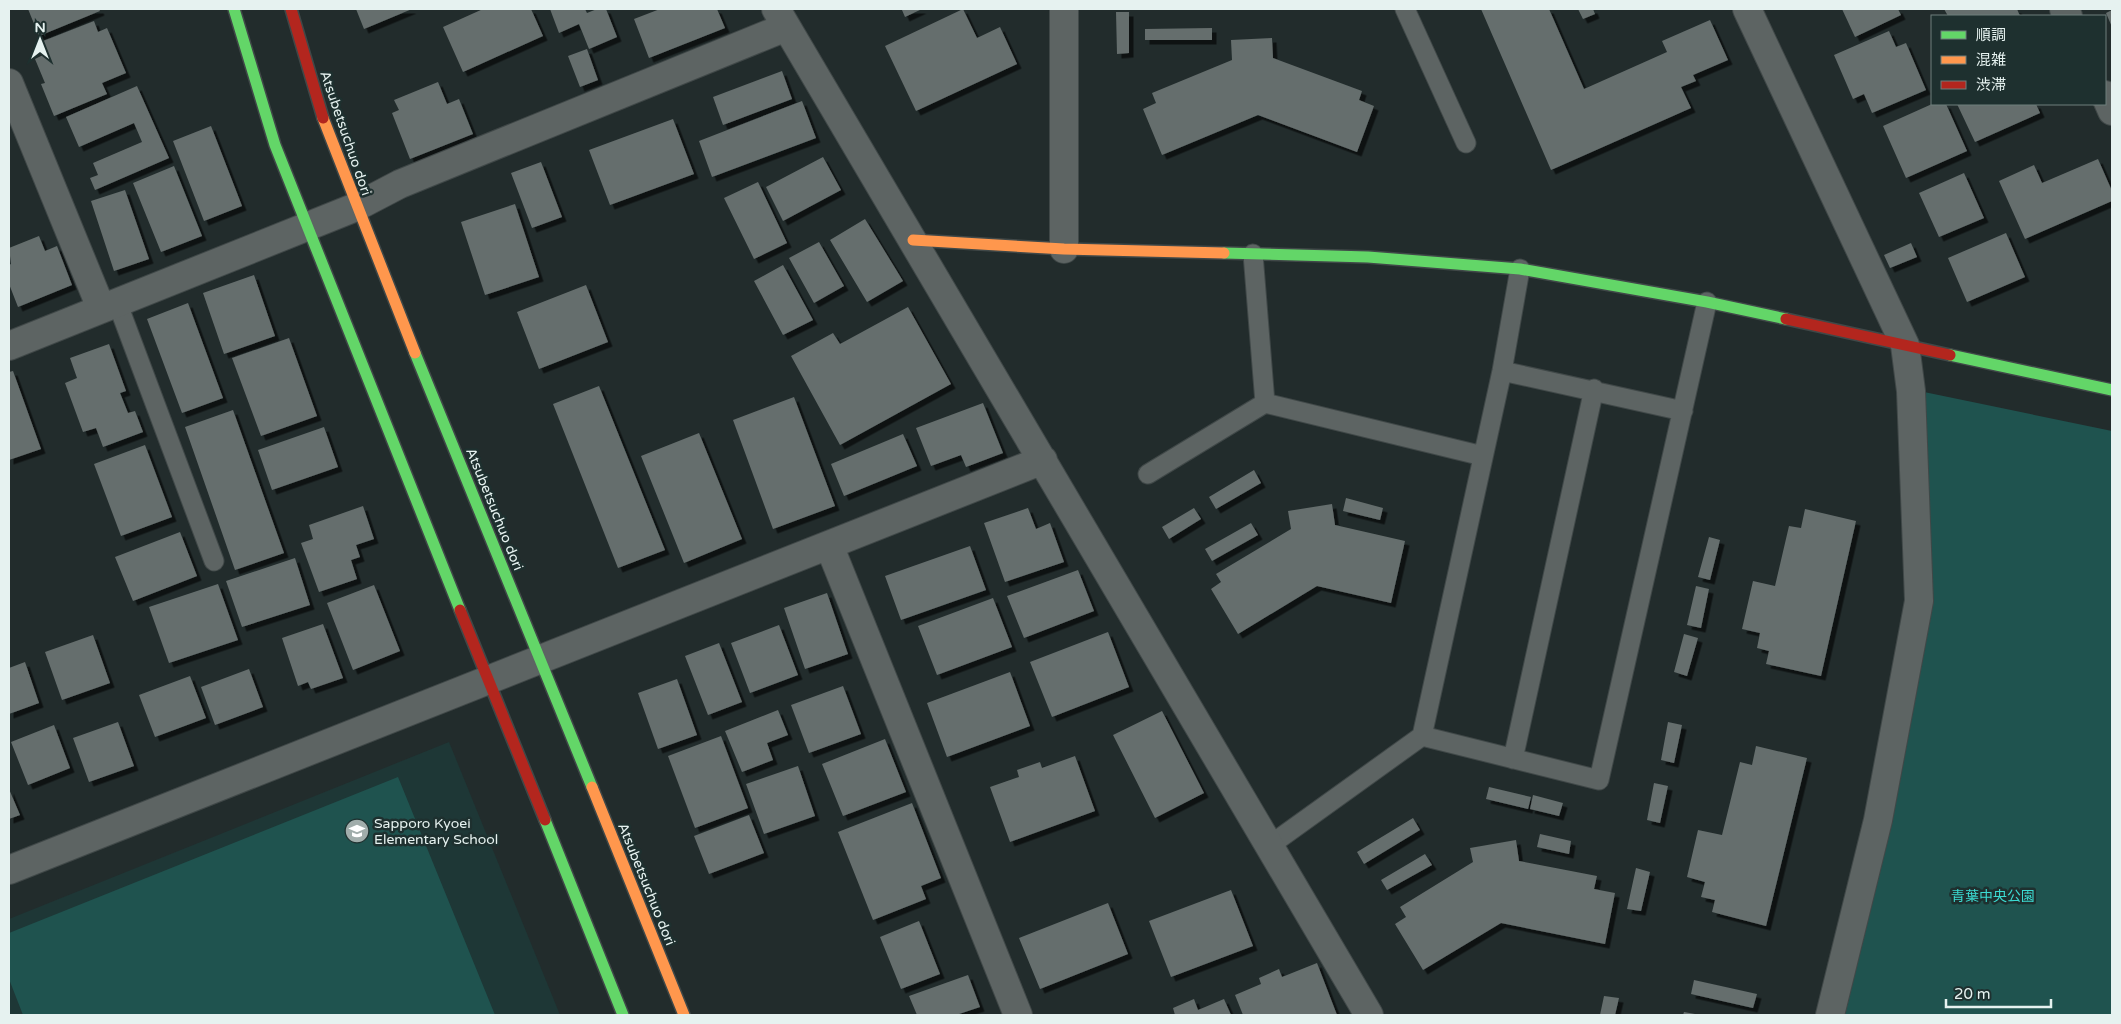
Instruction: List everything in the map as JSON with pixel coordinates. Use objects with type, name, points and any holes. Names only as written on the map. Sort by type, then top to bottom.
[{"type":"main road","points":[[234,9],[275,145],[306,226],[489,678],[622,1015]]},
{"type":"main road","name":"Atsubetsuchuo dori","points":[[292,9],[325,126],[356,206],[684,1015]]},
{"type":"main road","points":[[913,240],[1064,249],[1368,257],[1520,269],[1707,302],[2112,390]]},
{"type":"street","points":[[1064,9],[1064,249]]},
{"type":"street","points":[[1747,9],[1905,345],[1911,391],[1919,601],[1878,820],[1830,1015]]},
{"type":"street","points":[[9,346],[356,206],[400,184],[781,18],[1369,1015]]},
{"type":"street","points":[[9,83],[109,305]]},
{"type":"street","points":[[2106,97],[2112,111]]},
{"type":"street","points":[[9,870],[1042,460]]},
{"type":"street","points":[[829,545],[1018,1015]]},
{"type":"lane","points":[[1405,9],[1466,143]]},
{"type":"lane","points":[[1253,254],[1265,403]]},
{"type":"lane","points":[[1269,846],[1422,736],[1484,456],[1520,269]]},
{"type":"lane","points":[[1422,736],[1599,780],[1707,302]]},
{"type":"lane","points":[[109,305],[214,561]]},
{"type":"lane","points":[[1502,370],[1594,389],[1683,411]]},
{"type":"lane","points":[[1514,759],[1594,389]]},
{"type":"lane","points":[[1148,474],[1265,403],[1484,456]]},
{"type":"shaded area","name":"Sapporo Kyoei Elementary School","points":[[449,742],[560,1015],[9,1015],[9,919]]},
{"type":"green space","name":"青葉中央公園","points":[[1924,392],[2112,431],[2112,1015],[1839,1015],[1889,818]]},
{"type":"green space","name":"Sapporo Kyoei Elementary School","points":[[398,777],[495,1015],[23,1015],[9,979],[9,933]]},
{"type":"building","points":[[28,9],[99,9],[100,11],[39,36]]},
{"type":"building","points":[[356,9],[412,9],[364,29]]},
{"type":"building","points":[[483,9],[531,9],[543,36],[463,72],[443,27]]},
{"type":"building","points":[[550,9],[585,9],[587,13],[597,9],[606,9],[617,37],[589,49],[579,24],[559,33]]},
{"type":"building","points":[[660,9],[717,9],[725,28],[649,58],[634,19]]},
{"type":"building","points":[[922,9],[905,17],[902,10]]},
{"type":"building","points":[[963,9],[977,38],[1000,27],[1017,64],[916,111],[885,46]]},
{"type":"building","points":[[1481,9],[1549,9],[1584,89],[1667,52],[1662,41],[1710,20],[1728,60],[1693,75],[1696,81],[1681,87],[1691,108],[1551,170]]},
{"type":"building","points":[[1578,9],[1593,9],[1595,14],[1583,19]]},
{"type":"building","points":[[1842,9],[1898,9],[1901,15],[1855,37]]},
{"type":"building","points":[[1944,9],[2017,9],[2020,15],[1947,15]]},
{"type":"building","points":[[2112,10],[2112,27],[2106,13]]},
{"type":"building","points":[[1116,12],[1129,12],[1129,53],[1117,54]]},
{"type":"building","points":[[94,21],[98,32],[107,28],[126,73],[102,83],[107,94],[54,116],[41,84],[45,83],[35,59],[43,55],[38,43]]},
{"type":"building","points":[[1212,28],[1212,40],[1145,40],[1145,29]]},
{"type":"building","points":[[1889,31],[1896,47],[1906,43],[1926,90],[1872,113],[1864,94],[1853,99],[1834,55]]},
{"type":"building","points":[[1272,38],[1273,58],[1362,91],[1359,100],[1374,106],[1357,152],[1258,115],[1162,155],[1143,109],[1156,103],[1152,93],[1232,60],[1231,40]]},
{"type":"building","points":[[587,49],[598,80],[580,87],[568,56]]},
{"type":"building","points":[[782,71],[792,99],[723,125],[713,97]]},
{"type":"building","points":[[438,82],[447,104],[459,99],[473,134],[410,159],[392,113],[399,110],[394,100]]},
{"type":"building","points":[[137,86],[169,158],[95,190],[90,178],[98,175],[93,163],[142,142],[134,123],[79,147],[66,117]]},
{"type":"building","points":[[802,101],[816,138],[712,177],[699,141]]},
{"type":"building","points":[[1931,104],[1946,105],[1967,151],[1906,178],[1883,126]]},
{"type":"building","points":[[1957,105],[2036,105],[2040,113],[1975,142]]},
{"type":"building","points":[[673,119],[694,174],[610,205],[589,150]]},
{"type":"building","points":[[211,126],[242,206],[204,221],[173,141]]},
{"type":"building","points":[[823,157],[841,190],[783,221],[766,187]]},
{"type":"building","points":[[2098,159],[2112,191],[2112,201],[2025,239],[1999,181],[2034,165],[2042,183]]},
{"type":"building","points":[[541,162],[562,217],[532,228],[511,173]]},
{"type":"building","points":[[174,166],[202,236],[161,252],[133,183]]},
{"type":"building","points":[[1964,173],[1984,218],[1939,237],[1919,193]]},
{"type":"building","points":[[758,182],[787,243],[754,259],[724,198]]},
{"type":"building","points":[[125,190],[149,259],[114,271],[91,201]]},
{"type":"building","points":[[515,204],[539,277],[485,295],[461,222]]},
{"type":"building","points":[[865,219],[903,281],[867,302],[830,240]]},
{"type":"building","points":[[2006,233],[2025,277],[1967,302],[1948,258]]},
{"type":"building","points":[[39,236],[45,251],[57,246],[72,285],[18,307],[9,284],[9,265],[11,264],[9,248]]},
{"type":"building","points":[[819,242],[844,286],[814,303],[789,258]]},
{"type":"building","points":[[1911,243],[1917,257],[1890,268],[1884,255]]},
{"type":"building","points":[[783,265],[813,320],[783,335],[754,281]]},
{"type":"building","points":[[254,275],[275,336],[224,354],[203,293]]},
{"type":"building","points":[[586,285],[608,342],[539,369],[517,312]]},
{"type":"building","points":[[188,303],[223,398],[182,413],[147,319]]},
{"type":"building","points":[[908,307],[951,384],[840,445],[791,356],[833,333],[840,344]]},
{"type":"building","points":[[289,338],[317,416],[261,436],[232,358]]},
{"type":"building","points":[[109,344],[126,391],[120,393],[128,413],[135,411],[143,432],[103,447],[96,428],[83,432],[65,383],[77,378],[70,358]]},
{"type":"building","points":[[13,371],[41,449],[9,460],[9,372]]},
{"type":"building","points":[[599,386],[665,550],[618,568],[553,404]]},
{"type":"building","points":[[794,397],[835,506],[773,529],[733,420]]},
{"type":"building","points":[[983,403],[1003,453],[966,467],[961,455],[931,466],[916,428]]},
{"type":"building","points":[[233,410],[284,553],[235,570],[185,427]]},
{"type":"building","points":[[324,427],[338,467],[272,490],[258,450]]},
{"type":"building","points":[[699,433],[742,539],[684,563],[641,456]]},
{"type":"building","points":[[903,434],[917,466],[844,496],[831,464]]},
{"type":"building","points":[[145,445],[172,517],[121,536],[94,464]]},
{"type":"building","points":[[1254,470],[1261,483],[1216,509],[1209,497]]},
{"type":"building","points":[[1346,498],[1383,508],[1380,520],[1343,511]]},
{"type":"building","points":[[1332,504],[1335,525],[1405,541],[1391,603],[1317,586],[1238,634],[1211,589],[1221,582],[1216,574],[1291,529],[1288,511]]},
{"type":"building","points":[[363,506],[374,539],[356,545],[360,557],[351,560],[357,579],[319,592],[301,543],[313,539],[309,525]]},
{"type":"building","points":[[1028,508],[1036,529],[1050,523],[1064,562],[1005,582],[984,523]]},
{"type":"building","points":[[1194,508],[1201,519],[1169,539],[1162,527]]},
{"type":"building","points":[[1805,509],[1856,521],[1821,676],[1766,664],[1769,651],[1757,648],[1760,633],[1742,629],[1753,581],[1775,586],[1789,526],[1801,528]]},
{"type":"building","points":[[1251,523],[1258,535],[1212,561],[1205,549]]},
{"type":"building","points":[[180,532],[197,576],[133,601],[115,557]]},
{"type":"building","points":[[1709,537],[1720,540],[1710,580],[1698,577]]},
{"type":"building","points":[[970,546],[986,590],[901,620],[885,576]]},
{"type":"building","points":[[295,558],[310,605],[242,627],[226,581]]},
{"type":"building","points":[[1078,570],[1094,611],[1024,638],[1007,596]]},
{"type":"building","points":[[218,584],[238,640],[169,663],[149,607]]},
{"type":"building","points":[[374,585],[400,651],[353,670],[327,603]]},
{"type":"building","points":[[1696,586],[1709,589],[1701,628],[1687,625]]},
{"type":"building","points":[[827,593],[848,654],[805,669],[784,608]]},
{"type":"building","points":[[993,598],[1012,647],[937,675],[918,626]]},
{"type":"building","points":[[323,624],[343,678],[311,689],[308,682],[298,686],[282,638]]},
{"type":"building","points":[[779,625],[798,675],[750,693],[731,643]]},
{"type":"building","points":[[1108,632],[1129,687],[1052,717],[1030,662]]},
{"type":"building","points":[[1684,634],[1698,638],[1687,676],[1674,672]]},
{"type":"building","points":[[93,635],[110,683],[62,700],[45,652]]},
{"type":"building","points":[[719,643],[742,702],[708,715],[685,656]]},
{"type":"building","points":[[25,662],[39,703],[9,714],[9,668]]},
{"type":"building","points":[[249,669],[263,707],[215,725],[201,687]]},
{"type":"building","points":[[1010,672],[1030,726],[947,757],[927,703]]},
{"type":"building","points":[[190,676],[206,718],[155,737],[139,695]]},
{"type":"building","points":[[677,679],[697,735],[658,749],[638,693]]},
{"type":"building","points":[[843,686],[861,734],[809,753],[791,705]]},
{"type":"building","points":[[778,710],[788,735],[767,743],[773,760],[742,772],[725,731]]},
{"type":"building","points":[[1162,711],[1204,793],[1155,818],[1113,735]]},
{"type":"building","points":[[118,722],[134,766],[89,782],[73,738]]},
{"type":"building","points":[[1668,722],[1682,725],[1674,763],[1661,760]]},
{"type":"building","points":[[54,725],[70,768],[28,785],[11,742]]},
{"type":"building","points":[[721,736],[748,808],[695,828],[668,756]]},
{"type":"building","points":[[885,739],[906,792],[843,816],[822,764]]},
{"type":"building","points":[[1756,746],[1807,758],[1766,926],[1712,912],[1715,900],[1701,897],[1705,882],[1687,877],[1698,830],[1722,835],[1740,762],[1752,765]]},
{"type":"building","points":[[1075,756],[1095,811],[1010,842],[990,787],[1019,777],[1017,770],[1040,762],[1042,768]]},
{"type":"building","points":[[798,766],[815,816],[764,834],[746,784]]},
{"type":"building","points":[[1654,783],[1668,786],[1660,823],[1647,820]]},
{"type":"building","points":[[1489,787],[1531,797],[1528,809],[1486,799]]},
{"type":"building","points":[[9,789],[20,815],[9,819]]},
{"type":"building","points":[[1533,795],[1563,803],[1559,816],[1530,809]]},
{"type":"building","points":[[912,803],[941,878],[921,886],[926,899],[873,920],[838,832]]},
{"type":"building","points":[[749,815],[764,853],[709,874],[694,836]]},
{"type":"building","points":[[1413,818],[1420,830],[1364,864],[1357,852]]},
{"type":"building","points":[[1540,834],[1571,841],[1569,854],[1537,847]]},
{"type":"building","points":[[1516,840],[1519,861],[1597,876],[1594,889],[1615,893],[1605,944],[1501,923],[1423,970],[1395,924],[1406,917],[1400,907],[1473,862],[1470,848]]},
{"type":"building","points":[[1425,854],[1432,865],[1387,890],[1381,880]]},
{"type":"building","points":[[1636,868],[1650,872],[1641,911],[1627,909]]},
{"type":"building","points":[[1231,890],[1253,946],[1171,977],[1149,921]]},
{"type":"building","points":[[1108,903],[1128,954],[1040,989],[1019,938]]},
{"type":"building","points":[[919,921],[940,974],[901,989],[880,937]]},
{"type":"building","points":[[1317,963],[1337,1015],[1243,1015],[1235,995],[1261,984],[1259,978],[1279,969],[1282,977]]},
{"type":"building","points":[[968,975],[980,1007],[956,1015],[917,1015],[909,996]]},
{"type":"building","points":[[1694,980],[1757,994],[1753,1008],[1691,994]]},
{"type":"building","points":[[1604,996],[1619,998],[1615,1015],[1600,1015]]},
{"type":"building","points":[[1194,999],[1198,1010],[1224,999],[1231,1015],[1175,1015],[1173,1008]]},
{"type":"building","points":[[1684,1012],[1695,1014],[1695,1015],[1683,1015]]},
{"type":"traffic: fast","points":[[234,9],[275,145],[460,610]]},
{"type":"traffic: fast","points":[[1224,253],[1368,257],[1520,269],[1707,302],[1786,319]]},
{"type":"traffic: fast","points":[[415,353],[592,787]]},
{"type":"traffic: fast","points":[[1950,355],[2112,390]]},
{"type":"traffic: fast","points":[[545,820],[623,1015]]},
{"type":"traffic: slow","points":[[323,118],[415,353]]},
{"type":"traffic: slow","points":[[913,240],[1064,249],[1224,253]]},
{"type":"traffic: slow","points":[[592,787],[684,1015]]},
{"type":"traffic: jam","points":[[291,9],[323,118]]},
{"type":"traffic: jam","points":[[1786,319],[1950,355]]},
{"type":"traffic: jam","points":[[460,610],[545,820]]},
{"type":"place","name":"Sapporo Kyoei Elementary School","points":[[357,831]]}]
